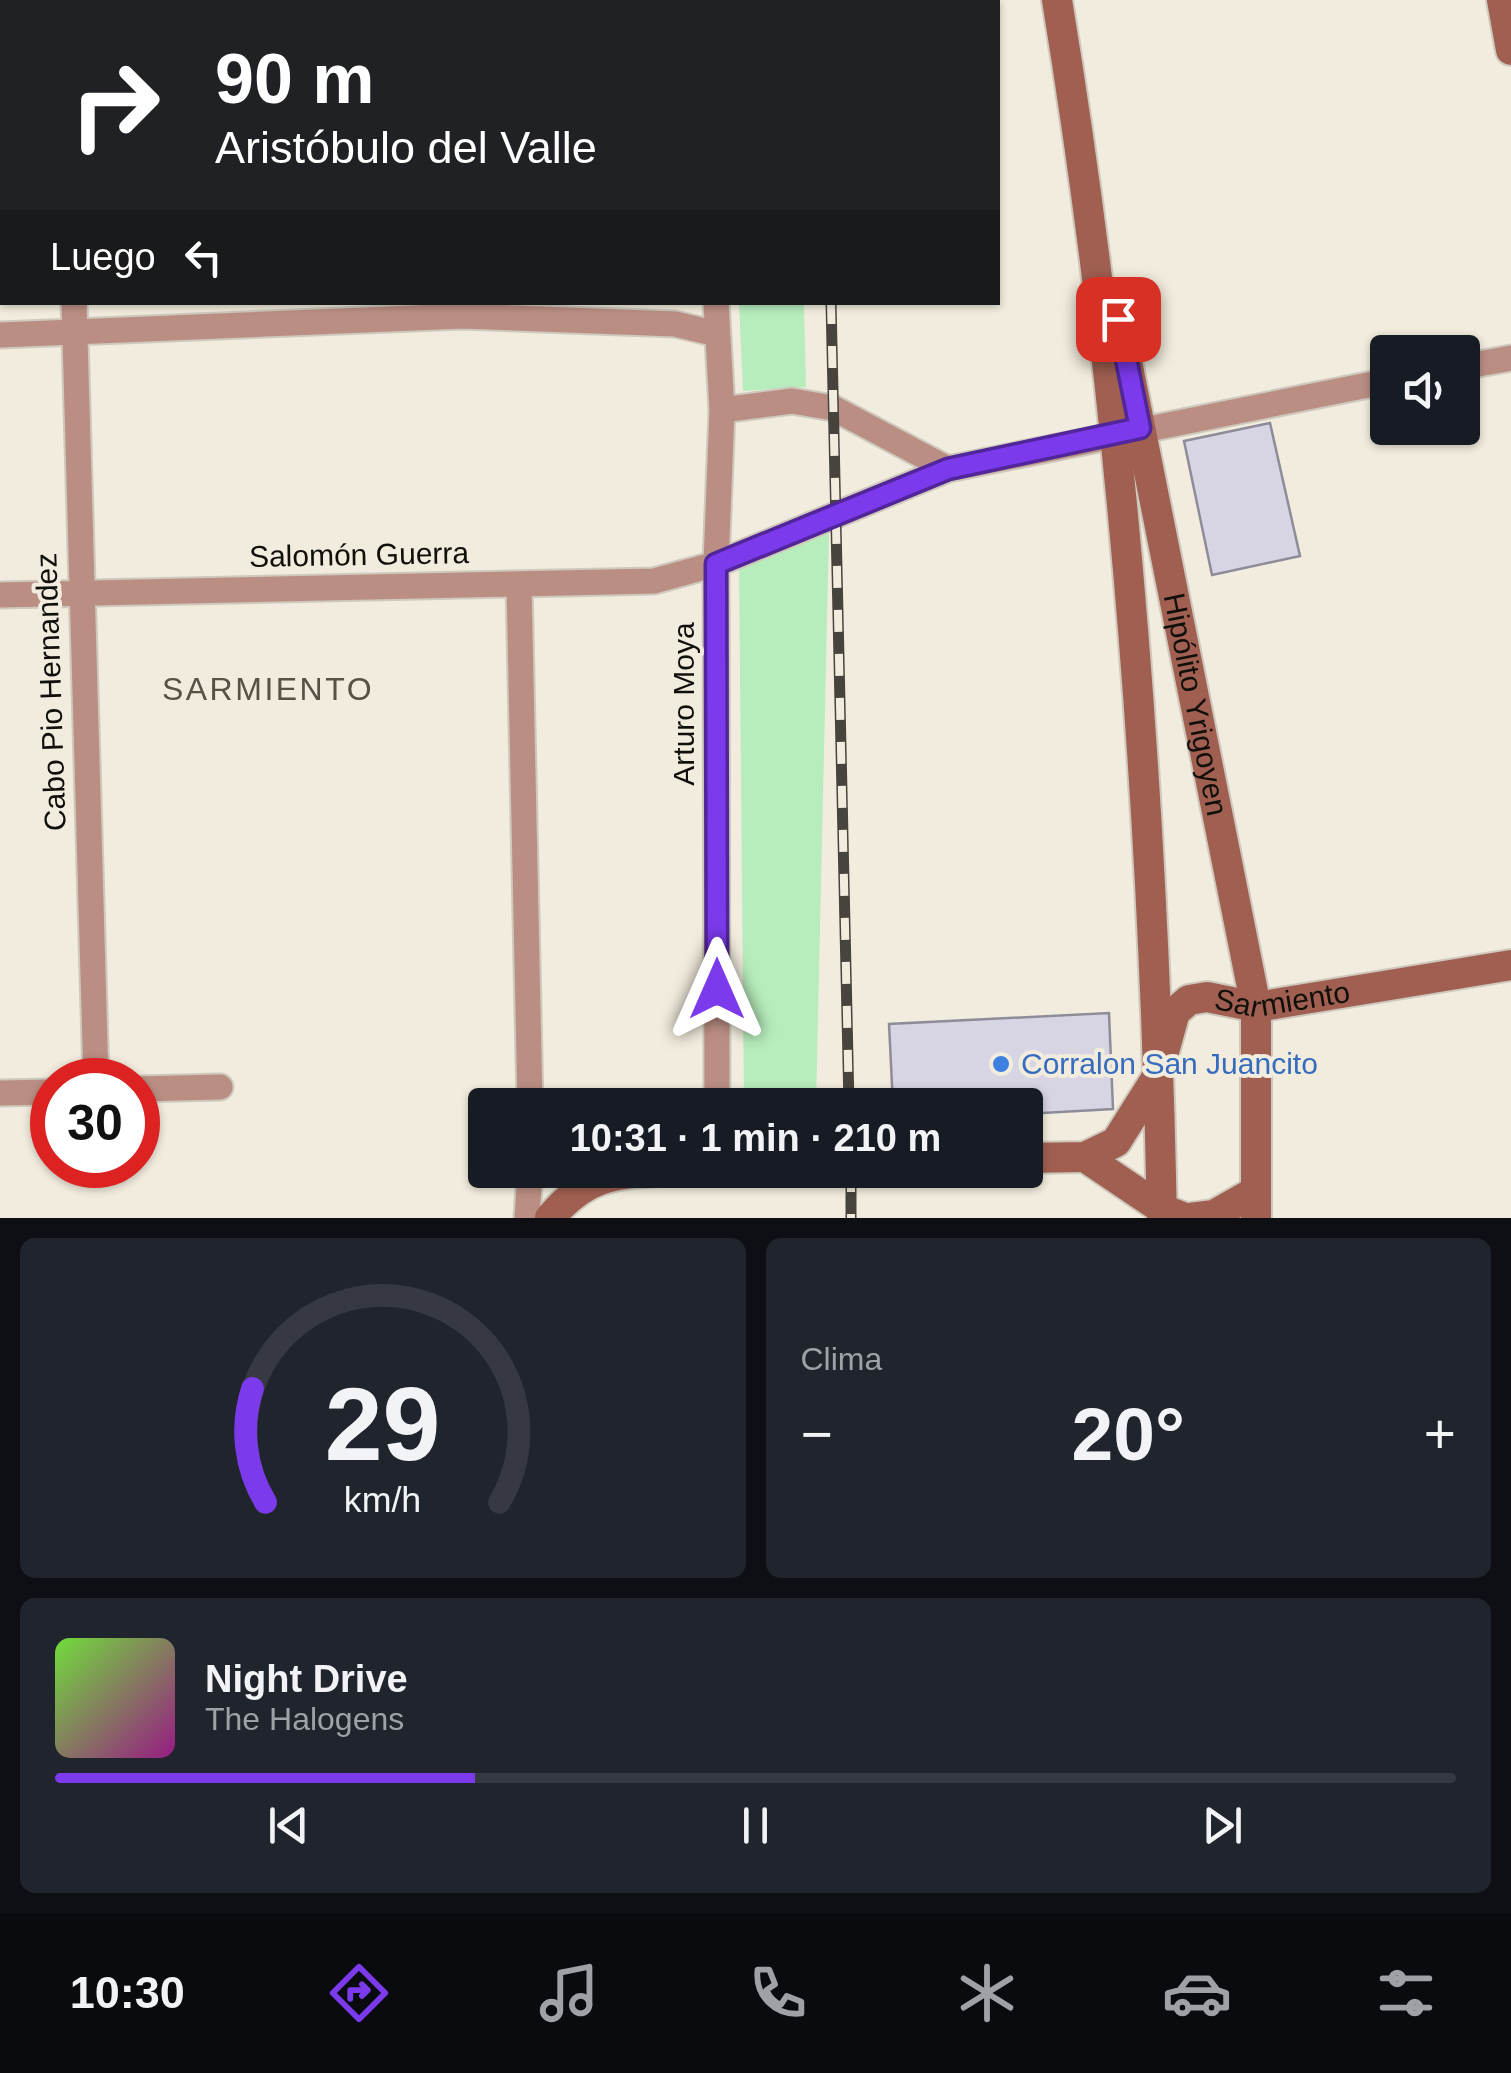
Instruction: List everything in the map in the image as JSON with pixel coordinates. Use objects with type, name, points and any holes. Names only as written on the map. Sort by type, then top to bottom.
[{"type":"street","name":"Hipólito Yrigoyen","points":[[1057,0],[1127,430],[1256,1008],[1256,1205]]},
{"type":"street","points":[[1502,0],[1511,50]]},
{"type":"street","name":"Cabo Pio Hernandez","points":[[74,305],[95,1058]]},
{"type":"street","name":"Arturo Moya","points":[[716,305],[722,410],[716,564],[717,1088]]},
{"type":"street","points":[[0,335],[463,309],[675,324],[717,334]]},
{"type":"street","points":[[1480,364],[1511,358]]},
{"type":"street","name":"Salomón Guerra","points":[[0,595],[654,581],[716,564],[948,469],[1127,430],[1370,384]]},
{"type":"street","points":[[722,410],[792,402],[833,408],[948,469]]},
{"type":"street","name":"Hipólito Yrigoyen","points":[[1127,430],[1157,1077],[1174,1216]]},
{"type":"street","points":[[518,584],[530,1088]]},
{"type":"street","name":"Sarmiento","points":[[1085,1158],[1116,1142],[1157,1077],[1175,1012],[1189,1000],[1207,998],[1256,1008],[1511,965]]},
{"type":"street","points":[[160,1089],[220,1087]]},
{"type":"street","points":[[0,1093],[30,1092]]},
{"type":"street","points":[[1043,1158],[1085,1158],[1174,1216],[1214,1214],[1256,1205]]},
{"type":"street","points":[[527,1218],[529,1188]]},
{"type":"street","points":[[550,1218],[568,1195],[581,1188]]},
{"type":"green space","points":[[739,305],[804,305],[806,387],[743,391]]},
{"type":"green space","points":[[829,532],[816,1088],[744,1088],[739,564]]},
{"type":"building","points":[[1270,423],[1300,556],[1212,575],[1184,441]]},
{"type":"building","name":"Corralon San Juancito","points":[[1109,1013],[1113,1109],[1043,1113],[1043,1088],[892,1088],[889,1024]]},
{"type":"railway","points":[[831,305],[849,1088]]},
{"type":"railway","points":[[851,1188],[851,1218]]},
{"type":"place","name":"Corralon San Juancito","points":[[1001,1064]]},
{"type":"district","name":"SARMIENTO","points":[[268,689]]},
{"type":"route","points":[[717,989],[716,564],[948,469],[1140,428],[1118,319]]}]
